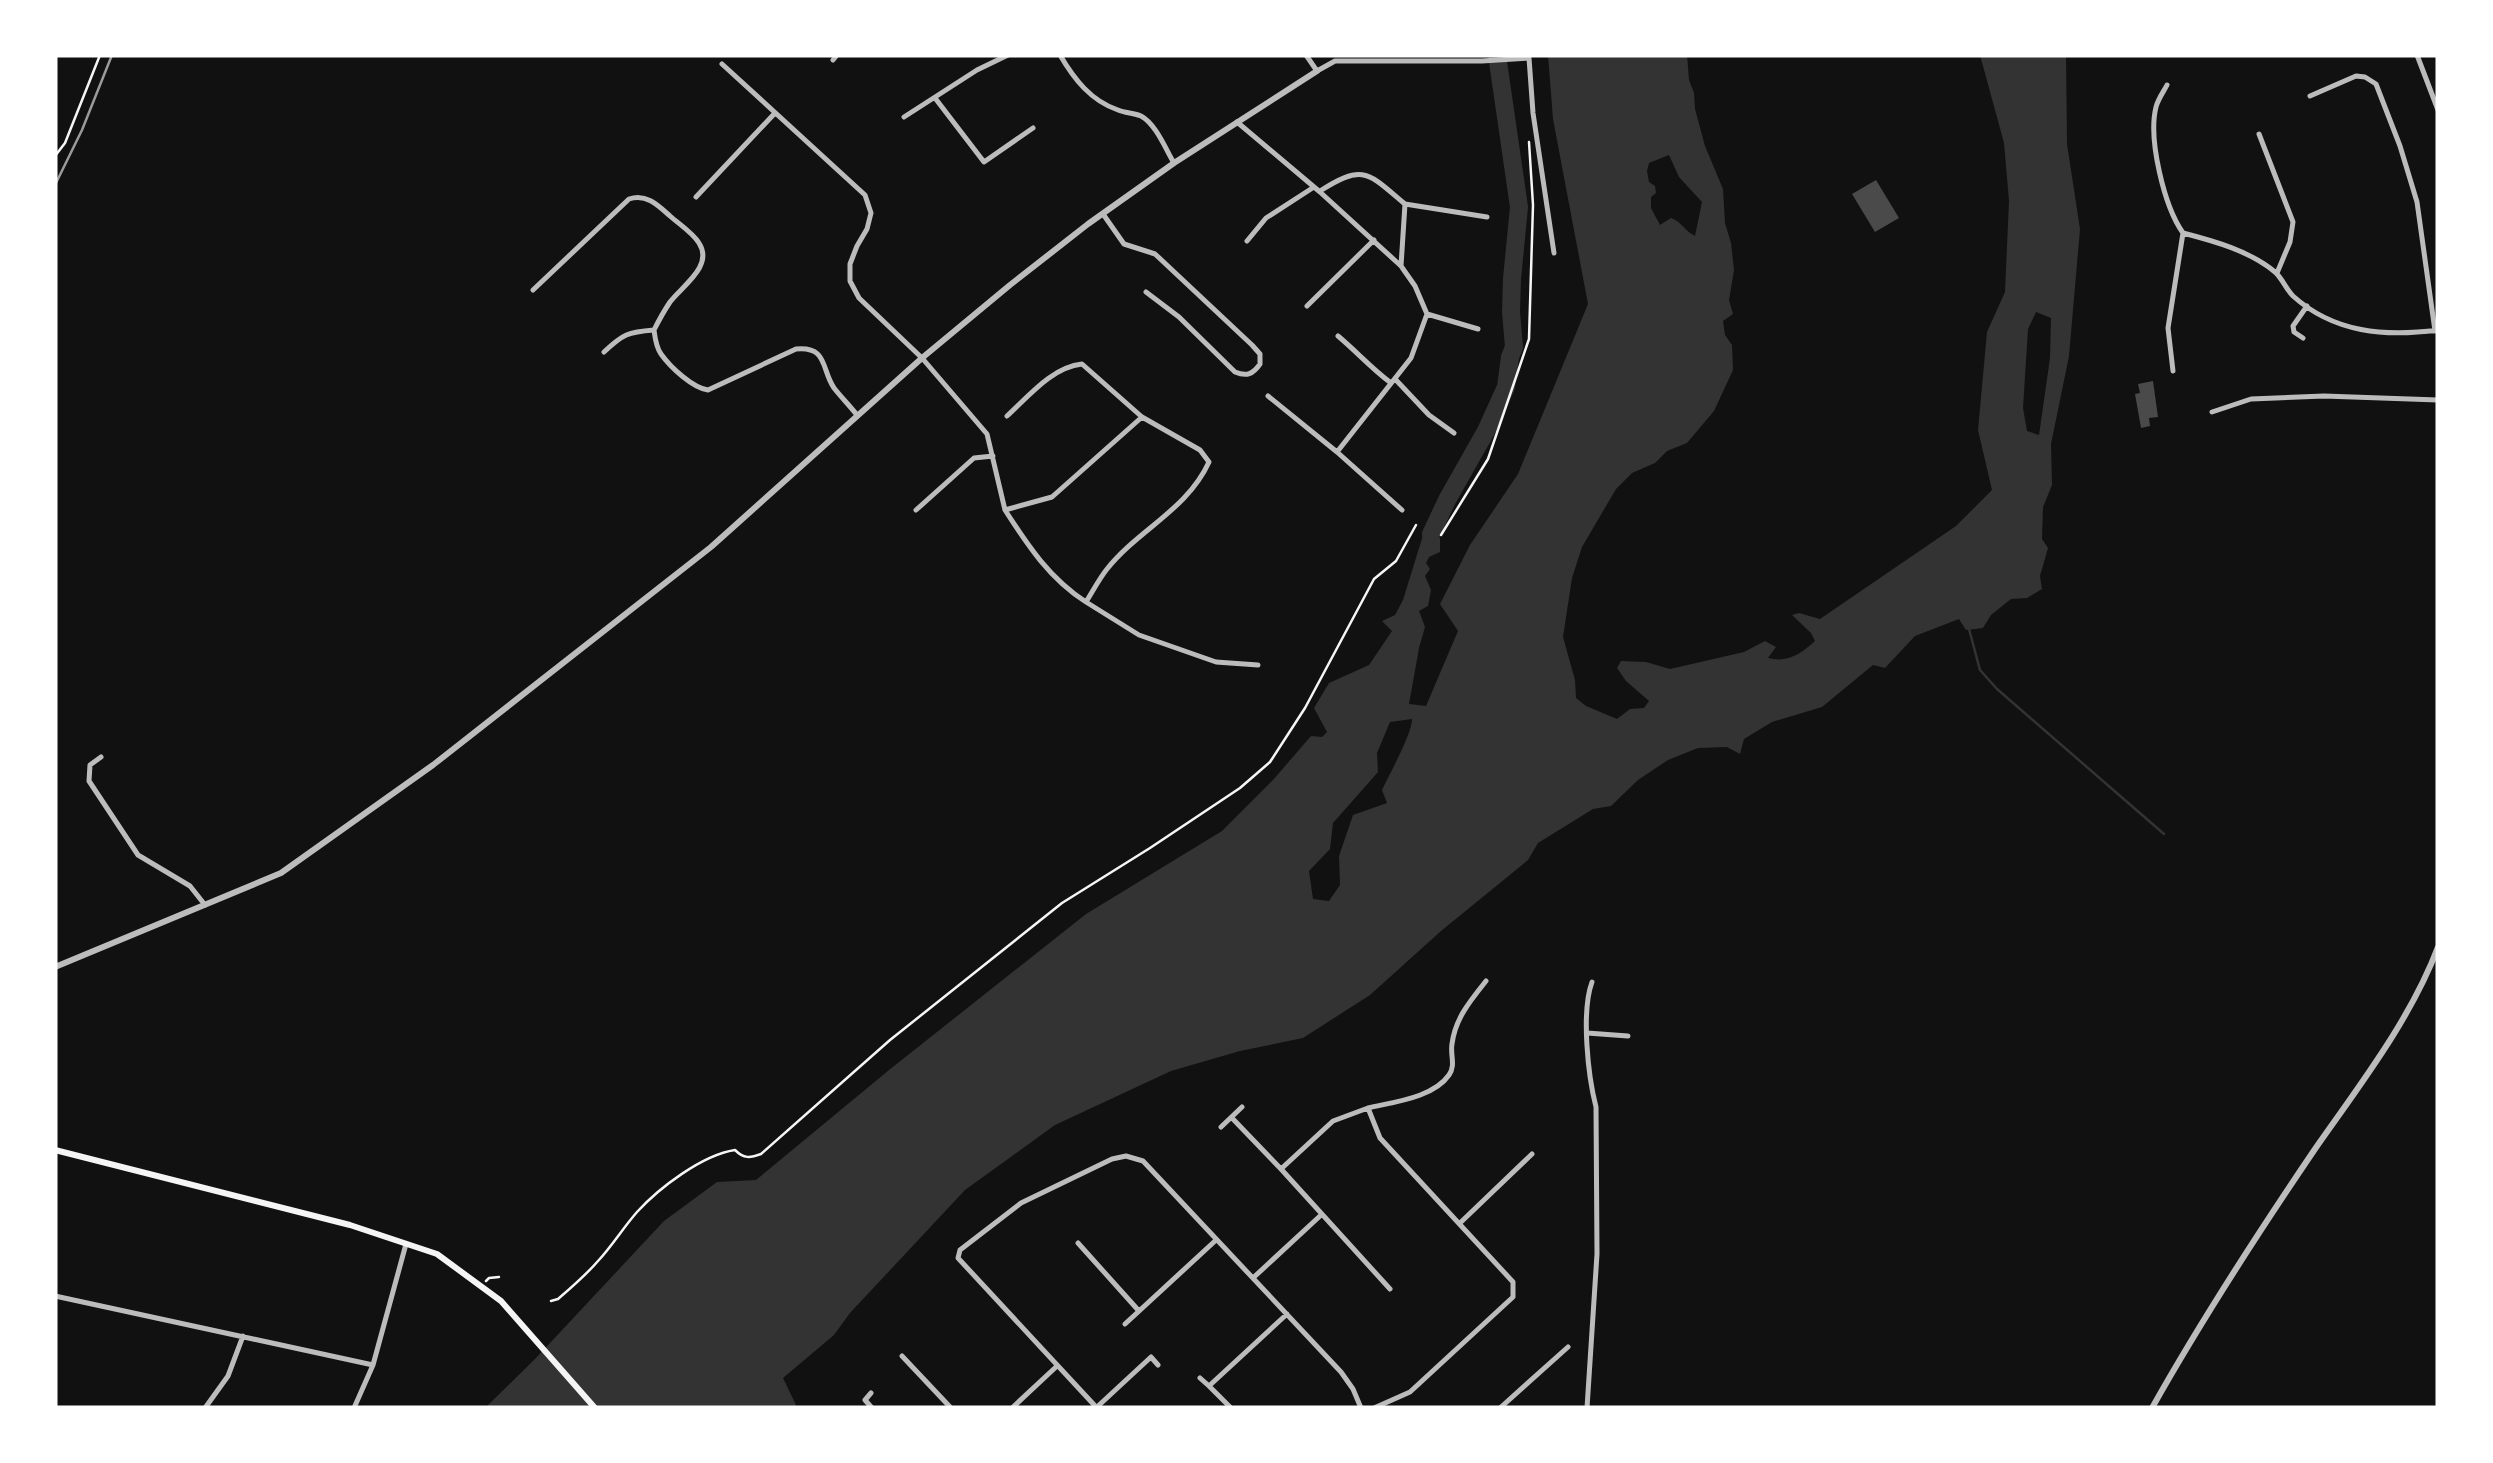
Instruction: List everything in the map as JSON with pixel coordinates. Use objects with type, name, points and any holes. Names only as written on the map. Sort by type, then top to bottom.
[{"type":"main road","points":[[55,1150],[350,1225],[437,1254],[501,1302],[594,1408]]},
{"type":"street","points":[[904,117],[1008,55]]},
{"type":"street","points":[[1060,55],[1094,98],[1116,110],[1141,116],[1149,123],[1174,163]]},
{"type":"street","points":[[1306,55],[1317,71]]},
{"type":"street","points":[[2418,55],[2438,110]]},
{"type":"street","points":[[55,967],[281,874],[433,765],[711,547],[857,414],[1010,285],[1174,163],[1336,61],[1482,62],[1529,58],[1533,114],[1554,253]]},
{"type":"street","points":[[722,64],[865,194],[870,212],[867,229],[850,264],[850,280],[860,298],[922,358],[987,434],[1005,510],[1044,568],[1072,593],[1139,636],[1216,662],[1258,665]]},
{"type":"street","points":[[2183,233],[2227,246],[2277,273],[2289,292],[2335,324],[2390,333],[2437,330],[2417,202],[2376,84],[2356,76],[2310,96]]},
{"type":"street","points":[[2167,84],[2156,106],[2157,158],[2170,209],[2183,233],[2168,328],[2173,371]]},
{"type":"street","points":[[935,98],[984,162],[1033,128]]},
{"type":"street","points":[[696,198],[775,113]]},
{"type":"street","points":[[1237,122],[1401,266],[1427,314],[1411,358],[1338,452]]},
{"type":"street","points":[[2258,134],[2293,222],[2290,242],[2277,273]]},
{"type":"street","points":[[1247,241],[1266,218],[1345,175],[1360,173],[1380,183],[1405,204],[1487,218]]},
{"type":"street","points":[[534,290],[629,199],[647,198],[700,243],[702,253],[698,272],[672,299],[654,330],[660,352],[702,390],[715,388],[796,349],[806,348],[822,358],[833,386],[857,414]]},
{"type":"street","points":[[1401,266],[1405,204]]},
{"type":"street","points":[[1103,214],[1124,244],[1155,254],[1260,354],[1260,364],[1254,373],[1244,376],[1235,372],[1179,316],[1146,292]]},
{"type":"street","points":[[1307,306],[1374,240]]},
{"type":"street","points":[[2303,338],[2294,332],[2293,326],[2306,306]]},
{"type":"street","points":[[1427,314],[1478,329]]},
{"type":"street","points":[[604,352],[632,331],[654,330]]},
{"type":"street","points":[[1338,336],[1368,366],[1394,382],[1454,433]]},
{"type":"street","points":[[1008,416],[1040,385],[1071,365],[1082,364],[1142,417],[1200,450],[1210,462],[1187,497],[1108,567],[1086,602]]},
{"type":"street","points":[[1268,396],[1402,510]]},
{"type":"street","points":[[2212,412],[2251,398],[2438,400]]},
{"type":"street","points":[[1005,510],[1052,496],[1142,417]]},
{"type":"street","points":[[916,510],[974,458],[992,456]]},
{"type":"street","points":[[101,757],[90,765],[89,781],[138,855],[190,886],[205,905]]},
{"type":"street","points":[[2152,1408],[2198,1328],[2374,1064],[2427,977],[2438,947]]},
{"type":"street","points":[[1280,1169],[1333,1121],[1430,1090],[1446,1079],[1453,1065],[1451,1046],[1462,1010],[1486,982]]},
{"type":"street","points":[[1587,1408],[1597,1254],[1596,1107],[1591,1089],[1587,996],[1592,982]]},
{"type":"street","points":[[1588,1033],[1628,1036]]},
{"type":"street","points":[[1221,1127],[1242,1107]]},
{"type":"street","points":[[1368,1108],[1380,1138],[1513,1282],[1512,1297],[1410,1392],[1374,1408]]},
{"type":"street","points":[[1232,1118],[1390,1289]]},
{"type":"street","points":[[1460,1223],[1532,1154]]},
{"type":"street","points":[[1158,1365],[1151,1357],[1097,1408],[958,1258],[960,1250],[1021,1203],[1112,1158],[1126,1156],[1142,1161],[1341,1372],[1361,1408]]},
{"type":"street","points":[[1253,1278],[1321,1215]]},
{"type":"street","points":[[1125,1324],[1215,1241]]},
{"type":"street","points":[[1078,1243],[1139,1312]]},
{"type":"street","points":[[354,1408],[373,1364],[406,1244]]},
{"type":"street","points":[[55,1296],[373,1364]]},
{"type":"street","points":[[1209,1386],[1288,1314]]},
{"type":"street","points":[[206,1408],[228,1376],[243,1336]]},
{"type":"street","points":[[1500,1408],[1568,1347]]},
{"type":"street","points":[[902,1356],[951,1408]]},
{"type":"street","points":[[1012,1408],[1058,1365]]},
{"type":"street","points":[[1200,1378],[1231,1408]]},
{"type":"street","points":[[858,1406],[871,1392]]},
{"type":"street","points":[[865,1400],[872,1408]]},
{"type":"path","points":[[55,156],[65,143],[100,55]]},
{"type":"path","points":[[1442,535],[1488,459],[1530,339],[1533,205],[1528,129]]},
{"type":"path","points":[[551,1300],[558,1299],[599,1260],[637,1212],[689,1170],[728,1151],[735,1150],[742,1157],[761,1154],[890,1040],[1062,903],[1225,798],[1270,762],[1306,708],[1374,579],[1396,561],[1416,525]]},
{"type":"path","points":[[482,1286],[489,1278],[499,1277]]},
{"type":"shaded area","points":[[1548,55],[1687,55],[1695,109],[1723,189],[1734,270],[1729,300],[1733,314],[1723,321],[1725,335],[1732,345],[1733,370],[1714,411],[1687,443],[1632,473],[1616,489],[1582,547],[1572,578],[1563,637],[1576,698],[1617,719],[1630,709],[1644,708],[1649,701],[1626,681],[1617,668],[1621,661],[1646,662],[1670,669],[1744,652],[1765,641],[1776,647],[1768,658],[1793,656],[1815,641],[1792,615],[1820,619],[1956,526],[1992,490],[1978,430],[1987,332],[2005,292],[2009,201],[2004,143],[1980,55],[2066,55],[2067,144],[2080,229],[2069,356],[2051,444],[2052,485],[2043,507],[2042,539],[2048,548],[2040,576],[2042,589],[2027,598],[2011,599],[1991,615],[1983,628],[1966,630],[1959,619],[1915,636],[1885,668],[1873,665],[1822,707],[1772,722],[1744,739],[1740,754],[1727,747],[1698,748],[1668,760],[1638,780],[1611,806],[1593,809],[1538,843],[1528,860],[1370,995],[1303,1038],[1171,1071],[1055,1125],[965,1190],[834,1335],[783,1378],[796,1405],[792,1408],[485,1408],[664,1221],[717,1182],[756,1180],[1086,914],[1222,831],[1311,736],[1322,737],[1327,732],[1314,708],[1329,683],[1369,665],[1392,631],[1382,621],[1395,615],[1403,600],[1424,532],[1440,538],[1440,552],[1426,563],[1430,569],[1425,576],[1431,590],[1428,606],[1419,611],[1425,627],[1409,704],[1426,706],[1458,631],[1440,604],[1470,545],[1518,474],[1588,304],[1553,119]],"holes":[[[1669,155],[1679,177],[1702,202],[1695,236],[1671,218],[1660,225],[1651,208],[1651,197],[1656,193],[1649,182],[1649,163]],[[2036,312],[2051,318],[2050,358],[2039,435],[2027,431],[2023,408],[2028,329]],[[1412,719],[1405,744],[1382,790],[1387,803],[1353,815],[1339,856],[1340,885],[1329,901],[1313,899],[1309,871],[1330,849],[1333,823],[1378,772],[1377,753],[1390,722]]]},
{"type":"building","points":[[1876,180],[1899,218],[1875,232],[1852,194]]},
{"type":"building","points":[[2153,381],[2158,417],[2149,418],[2150,426],[2141,428],[2135,394],[2140,393],[2138,384]]},
{"type":"waterway","points":[[1431,534],[1506,387],[1514,347],[1512,279],[1519,207],[1497,55]]},
{"type":"waterway","points":[[1969,629],[1980,670],[1997,689],[2164,834]]},
{"type":"railway","points":[[55,185],[112,55]]}]
